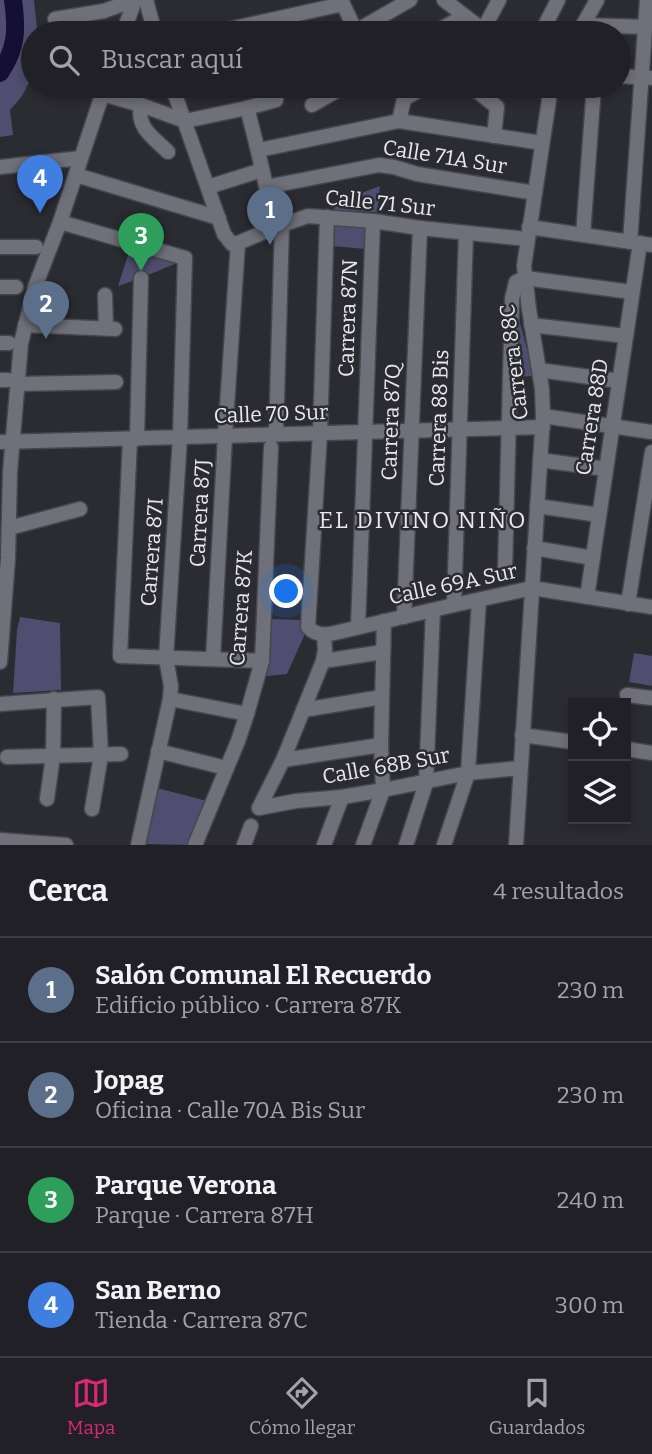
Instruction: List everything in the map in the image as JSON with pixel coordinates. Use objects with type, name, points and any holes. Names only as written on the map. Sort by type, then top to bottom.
[{"type":"street","points":[[55,19],[102,5],[134,0],[127,21]]},
{"type":"street","points":[[146,0],[152,21]]},
{"type":"street","points":[[373,21],[410,0]]},
{"type":"street","points":[[444,0],[471,21]]},
{"type":"street","points":[[490,21],[499,0]]},
{"type":"street","points":[[547,21],[558,0]]},
{"type":"street","points":[[585,21],[597,0]]},
{"type":"street","name":"Carrera 88D","points":[[587,597],[641,244],[647,0]]},
{"type":"street","points":[[262,21],[342,2],[351,21]]},
{"type":"street","points":[[455,21],[464,16]]},
{"type":"street","points":[[631,27],[645,27]]},
{"type":"street","points":[[0,662],[5,605],[4,558],[9,528],[9,381],[35,287],[101,98]]},
{"type":"street","points":[[124,98],[185,121],[276,100]]},
{"type":"street","points":[[176,98],[224,234],[235,243]]},
{"type":"street","points":[[312,105],[324,98]]},
{"type":"street","points":[[399,121],[406,98]]},
{"type":"street","points":[[486,98],[497,107],[494,136]]},
{"type":"street","name":"Carrera 88C","points":[[516,845],[543,421],[543,399],[525,278],[528,233],[549,98]]},
{"type":"street","points":[[583,235],[593,98]]},
{"type":"street","points":[[141,105],[139,120],[144,129],[168,152]]},
{"type":"street","name":"Carrera 87K","points":[[195,845],[247,714],[262,661],[274,441],[279,226],[266,187],[247,108]]},
{"type":"street","points":[[259,150],[399,121],[542,144]]},
{"type":"street","points":[[0,167],[81,158]]},
{"type":"street","name":"Calle 71A Sur","points":[[266,187],[379,165],[417,174],[535,193]]},
{"type":"street","points":[[208,187],[262,170]]},
{"type":"street","points":[[76,175],[219,219]]},
{"type":"street","name":"Calle 71 Sur","points":[[235,243],[308,216],[466,233],[583,235],[641,244]]},
{"type":"street","points":[[283,760],[325,650],[324,635],[313,632],[308,627],[320,433],[327,217]]},
{"type":"street","name":"Carrera 87N","points":[[358,627],[373,221]]},
{"type":"street","name":"Carrera 87I","points":[[60,222],[185,258],[180,437],[166,658],[171,686],[170,699],[138,845]]},
{"type":"street","name":"Carrera 87Q","points":[[404,617],[420,228]]},
{"type":"street","name":"Carrera 88 Bis","points":[[454,605],[466,233]]},
{"type":"street","name":"Carrera 87J","points":[[213,659],[235,243]]},
{"type":"street","points":[[0,247],[36,247]]},
{"type":"street","points":[[141,278],[120,656],[262,661]]},
{"type":"street","points":[[505,571],[512,299],[516,282],[525,278],[632,292]]},
{"type":"street","points":[[0,287],[16,287]]},
{"type":"street","points":[[25,324],[111,328],[105,295]]},
{"type":"street","points":[[531,324],[626,336]]},
{"type":"street","points":[[539,370],[619,381]]},
{"type":"street","points":[[9,381],[116,382]]},
{"type":"street","name":"Calle 70 Sur","points":[[7,442],[225,436],[274,441],[320,433],[508,428],[543,421],[652,432]]},
{"type":"street","points":[[628,604],[652,452]]},
{"type":"street","points":[[540,460],[606,469]]},
{"type":"street","points":[[537,506],[599,515]]},
{"type":"street","points":[[9,528],[80,509]]},
{"type":"street","points":[[534,548],[593,558]]},
{"type":"street","name":"Calle 69A Sur","points":[[324,635],[532,588],[652,607]]},
{"type":"street","points":[[444,845],[468,773],[479,600]]},
{"type":"street","points":[[5,605],[20,607]]},
{"type":"street","points":[[406,845],[426,783],[433,610]]},
{"type":"street","points":[[363,845],[383,790],[384,621]]},
{"type":"street","points":[[323,661],[383,652]]},
{"type":"street","points":[[627,695],[652,698]]},
{"type":"street","points":[[0,704],[98,697],[101,755],[92,809]]},
{"type":"street","points":[[303,710],[382,698]]},
{"type":"street","points":[[47,799],[53,756],[54,699]]},
{"type":"street","points":[[170,699],[247,714]]},
{"type":"street","points":[[522,735],[568,741]]},
{"type":"street","points":[[283,760],[382,745]]},
{"type":"street","points":[[631,750],[652,752]]},
{"type":"street","points":[[158,751],[226,768]]},
{"type":"street","points":[[7,757],[121,754]]},
{"type":"street","name":"Calle 68B Sur","points":[[283,760],[259,807],[342,797],[468,773],[520,768]]},
{"type":"street","points":[[324,845],[342,797]]},
{"type":"street","points":[[244,845],[251,826]]},
{"type":"street","points":[[0,840],[66,845]]},
{"type":"shaded area","points":[[0,0],[34,0],[36,21],[21,21],[21,97],[10,110],[13,135],[0,137]]},
{"type":"shaded area","points":[[380,186],[377,212],[335,211],[333,204]]},
{"type":"shaded area","points":[[333,222],[367,224],[366,249],[332,246]]},
{"type":"shaded area","points":[[130,249],[177,263],[118,286]]},
{"type":"shaded area","points":[[515,304],[534,376],[514,377]]},
{"type":"shaded area","points":[[20,617],[60,623],[61,690],[13,693]]},
{"type":"shaded area","points":[[270,619],[304,620],[304,636],[287,674],[267,676]]},
{"type":"shaded area","points":[[634,653],[652,656],[652,686],[629,682]]},
{"type":"shaded area","points":[[157,788],[207,801],[191,845],[144,844]]},
{"type":"waterway","points":[[0,73],[13,47],[13,0]]},
{"type":"place","name":"San Berno","points":[[40,213]]},
{"type":"place","name":"Salón Comunal El Recuerdo","points":[[270,245]]},
{"type":"place","name":"Parque Verona","points":[[141,271]]},
{"type":"place","name":"Jopag","points":[[46,339]]},
{"type":"district","name":"EL DIVINO NIÑO","points":[[423,520]]}]
